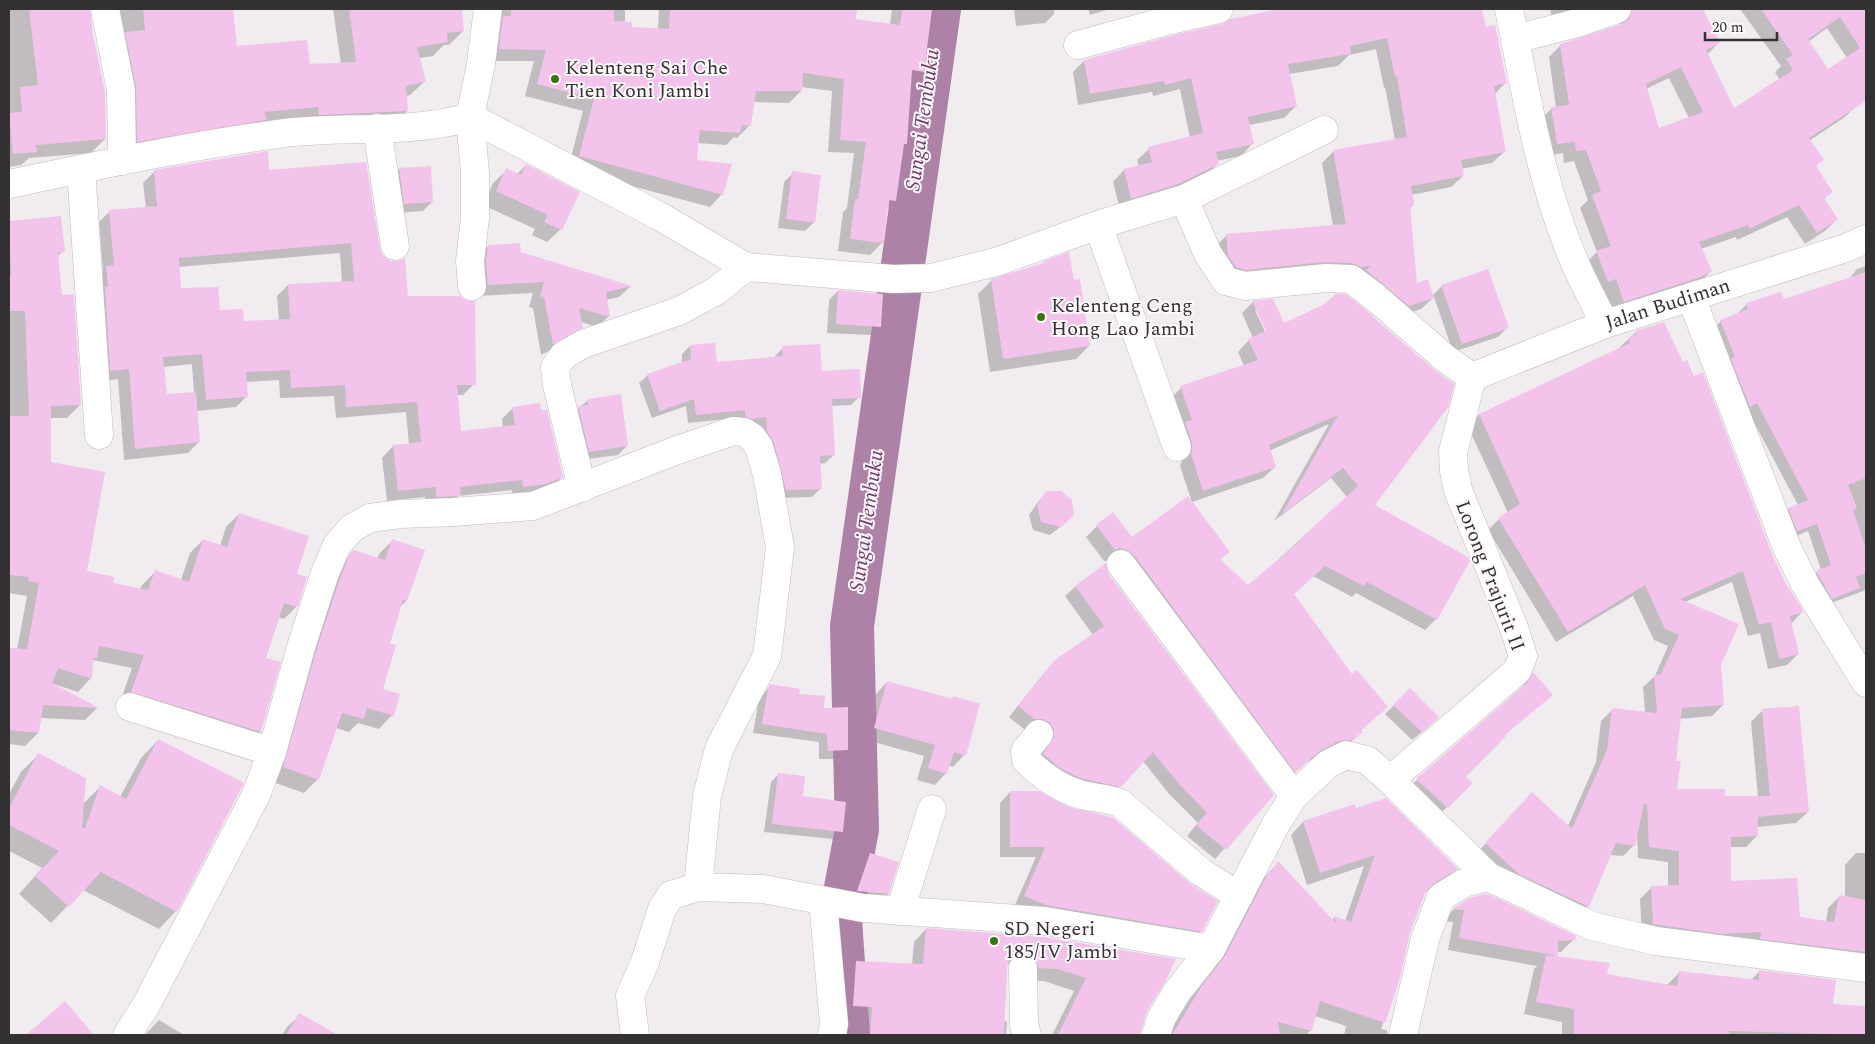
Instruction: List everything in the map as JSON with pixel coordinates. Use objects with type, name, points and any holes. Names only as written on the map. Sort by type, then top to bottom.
[{"type":"street","points":[[105,9],[121,90],[122,161]]},
{"type":"street","points":[[472,286],[470,261],[476,218],[475,173],[470,117],[481,64],[488,9]]},
{"type":"street","points":[[1078,45],[1219,9]]},
{"type":"street","points":[[1509,9],[1533,130],[1549,190],[1575,262],[1605,324]]},
{"type":"street","points":[[1515,39],[1577,23],[1617,9]]},
{"type":"street","points":[[9,184],[194,147],[286,133],[452,122],[470,117],[661,216],[746,267],[893,279],[931,278],[996,262],[1098,225],[1184,199],[1324,130]]},
{"type":"street","points":[[377,128],[394,246]]},
{"type":"street","points":[[81,169],[99,435]]},
{"type":"street","points":[[1184,199],[1208,254],[1226,281],[1245,286],[1326,278],[1351,279],[1375,297],[1446,359],[1472,377]]},
{"type":"street","points":[[1098,225],[1178,447]]},
{"type":"street","name":"Jalan Budiman","points":[[1472,377],[1605,324],[1846,248],[1866,239]]},
{"type":"street","points":[[582,488],[556,385],[555,367],[564,356],[583,344],[679,311],[716,291],[746,267]]},
{"type":"street","points":[[1691,298],[1787,548],[1805,584],[1865,680]]},
{"type":"street","name":"Lorong Prajurit II","points":[[1390,780],[1517,671],[1523,656],[1514,628],[1458,490],[1454,471],[1453,452],[1472,377]]},
{"type":"street","points":[[127,1035],[145,1007],[256,795],[272,752],[302,644],[325,573],[337,545],[352,528],[370,518],[401,514],[533,506],[672,452],[733,431],[744,432],[752,437],[759,447],[767,474],[780,547],[767,656],[719,749],[707,796],[698,887]]},
{"type":"street","points":[[1121,564],[1294,796]]},
{"type":"street","points":[[130,707],[272,752]]},
{"type":"street","points":[[1038,734],[1025,751],[1026,760],[1042,776],[1080,794],[1120,803],[1194,866],[1239,896]]},
{"type":"street","points":[[1156,1035],[1161,1019],[1176,992],[1211,950],[1276,824],[1294,796],[1328,764],[1346,755],[1367,760],[1489,877],[1592,926],[1656,941],[1866,968]]},
{"type":"street","points":[[900,911],[932,809]]},
{"type":"street","points":[[1403,1035],[1425,939],[1441,897],[1464,884],[1489,877]]},
{"type":"street","points":[[635,1035],[630,996],[645,962],[662,909],[671,894],[698,887],[763,889],[863,908],[1045,921],[1211,950]]},
{"type":"street","points":[[830,902],[834,1024],[832,1035]]},
{"type":"street","points":[[1023,968],[1024,1025],[1027,1035]]},
{"type":"building","points":[[29,9],[90,9],[93,35],[105,92],[106,139],[36,145],[37,152],[13,154],[9,113],[22,112],[20,87],[38,85]]},
{"type":"building","points":[[143,9],[233,9],[237,46],[307,40],[310,64],[356,62],[349,9],[462,9],[464,31],[447,33],[448,42],[417,47],[426,81],[406,86],[408,111],[319,115],[318,107],[265,112],[266,120],[137,142],[136,87],[125,32],[145,30]]},
{"type":"building","points":[[511,9],[614,9],[614,21],[632,22],[632,27],[669,29],[670,9],[857,9],[855,19],[900,25],[902,9],[932,9],[924,72],[912,70],[907,144],[904,144],[896,201],[889,200],[884,243],[850,239],[855,199],[858,199],[866,142],[840,140],[844,79],[803,73],[802,91],[756,91],[751,126],[742,125],[740,133],[700,130],[697,160],[732,164],[723,195],[579,156],[594,99],[537,84],[546,50],[499,49],[503,16],[511,16]]},
{"type":"building","points":[[1279,9],[1482,9],[1486,27],[1495,25],[1507,83],[1494,86],[1506,152],[1461,160],[1464,176],[1411,186],[1414,205],[1410,206],[1417,283],[1428,279],[1434,298],[1409,306],[1366,270],[1371,266],[1361,267],[1352,263],[1325,262],[1246,270],[1236,267],[1228,256],[1226,234],[1346,224],[1333,150],[1407,137],[1397,76],[1395,77],[1387,38],[1350,46],[1351,54],[1288,64],[1297,106],[1248,117],[1254,144],[1216,152],[1219,164],[1178,184],[1131,199],[1124,169],[1152,162],[1148,147],[1203,133],[1191,78],[1165,85],[1164,81],[1090,94],[1084,60],[1222,24],[1230,19]]},
{"type":"building","points":[[1632,9],[1703,9],[1720,43],[1706,50],[1734,108],[1793,70],[1786,59],[1793,55],[1761,9],[1866,9],[1866,101],[1809,138],[1824,160],[1816,166],[1833,192],[1824,198],[1838,219],[1817,233],[1799,205],[1749,229],[1748,225],[1699,242],[1712,271],[1698,278],[1624,302],[1616,279],[1608,282],[1596,251],[1611,246],[1592,195],[1601,191],[1586,150],[1576,151],[1575,142],[1557,144],[1551,107],[1569,105],[1560,44],[1622,24],[1629,19]],"holes":[[[1840,17],[1860,48],[1828,69],[1808,39]],[[1681,67],[1703,112],[1659,128],[1646,84]]]},
{"type":"building","points":[[268,151],[269,170],[366,162],[380,249],[383,256],[390,261],[398,261],[405,258],[408,296],[460,296],[466,300],[475,301],[476,385],[457,385],[461,431],[515,425],[512,407],[540,403],[541,410],[547,410],[563,477],[546,484],[523,487],[522,480],[460,487],[461,496],[436,497],[436,487],[398,491],[393,445],[421,442],[417,402],[346,407],[345,385],[291,388],[290,370],[246,372],[248,397],[206,400],[202,354],[163,357],[167,394],[196,392],[200,442],[135,449],[129,369],[110,371],[105,287],[108,287],[106,266],[114,265],[109,210],[157,206],[154,170]],"holes":[[[351,243],[354,281],[288,284],[290,319],[244,321],[243,309],[220,310],[218,287],[181,288],[179,258]]]},
{"type":"building","points":[[526,164],[580,192],[562,230],[544,222],[548,215],[496,191],[506,168],[521,175]]},
{"type":"building","points":[[431,166],[433,202],[404,204],[399,168]]},
{"type":"building","points":[[792,171],[821,175],[815,223],[786,219]]},
{"type":"building","points":[[61,216],[65,252],[58,253],[62,295],[74,294],[81,405],[51,406],[51,462],[105,472],[87,571],[114,577],[113,583],[148,590],[155,570],[189,582],[203,539],[227,547],[239,513],[309,536],[297,574],[307,577],[298,607],[284,603],[266,658],[281,662],[261,732],[131,692],[144,655],[99,646],[97,659],[93,658],[92,679],[58,668],[52,683],[99,708],[43,705],[39,733],[9,730],[9,648],[27,649],[39,583],[28,581],[29,577],[9,575],[9,416],[29,416],[25,311],[9,311],[9,276],[11,276],[9,221]]},
{"type":"building","points":[[520,243],[521,252],[632,286],[606,292],[610,317],[579,308],[583,328],[553,345],[544,297],[540,296],[544,282],[488,285],[486,261],[488,245]]},
{"type":"building","name":"Kelenteng Ceng Hong Lao Jambi","points":[[1069,252],[1074,280],[1080,279],[1090,346],[1003,359],[991,279],[1044,263],[1044,261]]},
{"type":"building","points":[[1488,269],[1509,328],[1462,344],[1441,285]]},
{"type":"building","points":[[1866,272],[1866,478],[1848,485],[1857,508],[1853,510],[1866,549],[1866,573],[1856,577],[1860,588],[1832,599],[1816,571],[1831,565],[1817,524],[1797,531],[1788,508],[1808,500],[1757,403],[1750,407],[1731,359],[1735,357],[1720,320],[1748,309],[1746,303],[1781,292],[1784,299]]},
{"type":"building","points":[[838,290],[883,294],[881,327],[836,324]]},
{"type":"building","points":[[1336,294],[1346,294],[1436,371],[1454,384],[1449,406],[1375,505],[1468,557],[1470,561],[1437,620],[1367,582],[1364,586],[1325,566],[1294,594],[1352,674],[1357,670],[1388,707],[1361,730],[1363,732],[1353,740],[1339,741],[1321,750],[1295,772],[1134,555],[1120,548],[1115,550],[1096,525],[1113,512],[1132,537],[1188,496],[1230,552],[1220,559],[1248,585],[1301,540],[1358,486],[1343,468],[1282,514],[1338,415],[1269,445],[1276,467],[1203,491],[1191,454],[1192,442],[1185,422],[1192,420],[1180,386],[1258,360],[1248,339],[1266,331],[1252,301],[1273,299],[1284,323],[1323,305]]},
{"type":"building","points":[[1664,322],[1683,362],[1687,360],[1694,376],[1703,372],[1772,554],[1785,582],[1804,612],[1790,616],[1799,654],[1779,659],[1771,622],[1759,625],[1743,571],[1680,599],[1739,624],[1721,665],[1724,705],[1682,708],[1676,761],[1681,761],[1677,789],[1725,789],[1725,796],[1770,796],[1762,709],[1799,706],[1809,812],[1758,817],[1758,836],[1731,837],[1731,881],[1797,878],[1800,917],[1834,922],[1839,895],[1866,900],[1866,952],[1760,939],[1761,932],[1721,934],[1653,924],[1651,886],[1679,885],[1679,851],[1649,847],[1647,804],[1644,804],[1635,846],[1616,843],[1589,907],[1520,875],[1485,843],[1532,792],[1572,829],[1607,750],[1612,708],[1657,713],[1654,675],[1661,674],[1679,635],[1665,629],[1645,585],[1568,632],[1498,518],[1520,504],[1479,414],[1630,343],[1628,338],[1637,334],[1635,331]]},
{"type":"building","points":[[715,343],[717,362],[783,356],[782,346],[820,344],[822,371],[860,369],[861,398],[832,399],[835,455],[820,456],[822,489],[786,490],[774,443],[767,431],[766,417],[752,419],[745,416],[745,410],[696,415],[694,399],[660,411],[647,374],[691,359],[690,345]]},
{"type":"building","points":[[621,394],[628,446],[589,452],[578,406],[588,405],[587,399]]},
{"type":"building","points":[[1046,491],[1061,491],[1072,500],[1074,515],[1061,527],[1041,522],[1037,505]]},
{"type":"building","points":[[392,539],[425,550],[407,601],[403,600],[390,644],[396,645],[383,689],[400,694],[394,716],[367,708],[364,719],[342,713],[319,780],[283,767],[317,648],[350,553],[354,550],[385,560]]},
{"type":"building","points":[[1106,563],[1108,573],[1274,795],[1226,850],[1196,825],[1207,813],[1179,784],[1153,752],[1121,787],[1080,778],[1060,768],[1043,754],[1054,737],[1054,729],[1049,722],[1042,719],[1034,719],[1018,706],[1055,660],[1104,626],[1075,586]]},
{"type":"building","points":[[1533,672],[1553,695],[1505,735],[1466,777],[1473,783],[1448,808],[1416,779],[1527,683]]},
{"type":"building","points":[[887,681],[953,699],[953,696],[980,704],[966,756],[954,752],[947,774],[928,768],[935,745],[874,728]]},
{"type":"building","points":[[770,684],[800,689],[799,694],[825,696],[824,708],[848,707],[848,750],[828,751],[827,734],[762,724]]},
{"type":"building","points":[[1410,688],[1439,717],[1422,732],[1393,705]]},
{"type":"building","points":[[158,739],[244,783],[177,912],[101,872],[69,907],[35,876],[59,851],[9,825],[9,808],[38,753],[86,778],[82,828],[85,828],[100,785],[126,799]]},
{"type":"building","points":[[778,773],[805,776],[803,796],[846,802],[843,832],[772,824]]},
{"type":"building","points":[[1010,791],[1039,791],[1069,807],[1112,817],[1191,884],[1218,901],[1202,932],[1046,905],[1024,896],[1045,847],[1010,847]]},
{"type":"building","points":[[1386,798],[1458,869],[1433,884],[1426,891],[1410,933],[1399,982],[1385,1023],[1320,1001],[1312,1031],[1278,1022],[1280,1035],[1172,1035],[1201,987],[1225,956],[1269,871],[1271,872],[1278,861],[1336,923],[1334,916],[1351,922],[1375,855],[1320,873],[1303,821],[1355,804],[1356,808]]},
{"type":"building","points":[[870,853],[899,862],[889,894],[857,891]]},
{"type":"building","points":[[1485,894],[1491,895],[1576,936],[1575,940],[1558,941],[1558,956],[1459,938],[1464,910],[1453,909],[1470,898]]},
{"type":"building","points":[[926,928],[1043,937],[1176,959],[1165,982],[1147,1011],[1140,1035],[1058,1035],[1086,978],[1057,969],[1039,968],[1036,960],[1030,954],[1023,952],[1015,955],[1009,961],[1007,968],[1004,1035],[870,1035],[872,1007],[853,1006],[856,961],[923,964]]},
{"type":"building","points":[[1546,955],[1610,963],[1607,974],[1677,986],[1679,971],[1759,980],[1759,970],[1836,980],[1833,1004],[1866,1006],[1866,1035],[1729,1031],[1729,1035],[1574,1035],[1574,1009],[1536,1002]]},
{"type":"building","points":[[65,1001],[94,1035],[26,1035]]},
{"type":"building","points":[[299,1013],[338,1035],[286,1035]]},
{"type":"waterway","name":"Sungai Tembuku","points":[[848,1035],[840,920],[857,829],[852,626],[939,9]]},
{"type":"place","name":"Kelenteng Sai Che Tien Koni Jambi","points":[[555,79]]},
{"type":"place","name":"Kelenteng Ceng Hong Lao Jambi","points":[[1041,317]]},
{"type":"place","name":"SD Negeri 185/IV Jambi","points":[[994,941]]}]
